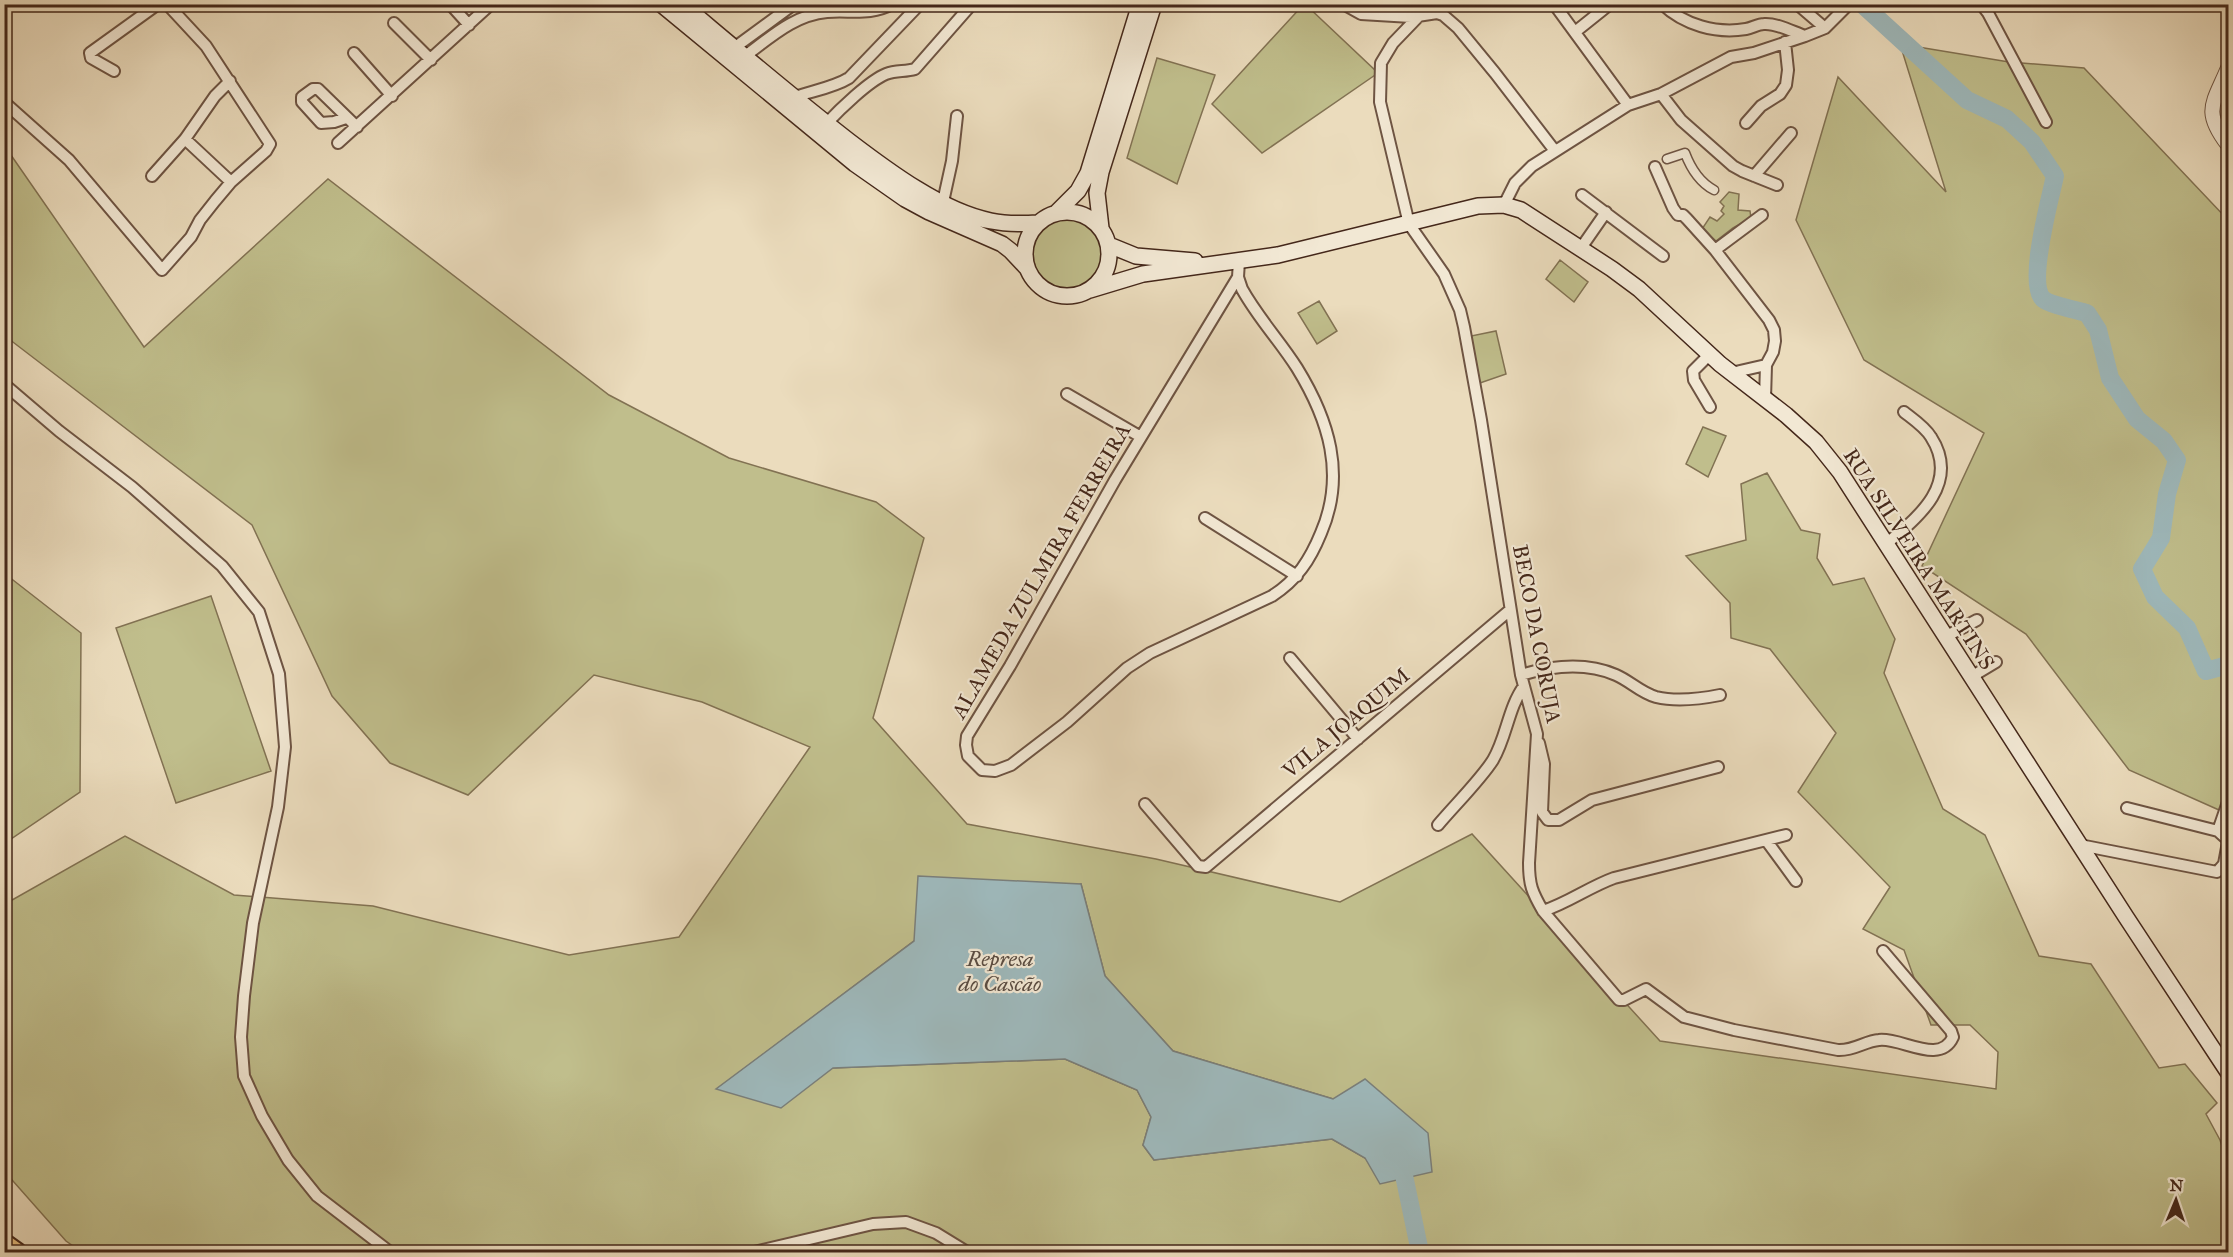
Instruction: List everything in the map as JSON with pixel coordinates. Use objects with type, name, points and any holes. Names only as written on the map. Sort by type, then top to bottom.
[{"type":"main road","points":[[661,4],[736,54],[912,187],[972,216],[991,222],[1037,223]]},
{"type":"main road","points":[[682,4],[855,164],[929,212],[1002,244],[1026,267],[1036,283],[1052,294],[1072,297],[1090,291],[1103,278],[1110,262],[1109,245],[1101,228],[1097,193],[1101,172],[1154,4]]},
{"type":"main road","points":[[1026,267],[1024,251],[1028,236],[1037,223],[1057,212],[1078,191],[1088,173],[1140,4]]},
{"type":"main road","name":"RUA SILVEIRA MARTINS","points":[[1090,291],[1134,276],[1278,255],[1478,206],[1513,207],[1534,217],[1581,248],[1639,289],[1709,355],[1786,415],[1816,442],[1840,471],[1945,637],[2229,1072]]},
{"type":"main road","points":[[1057,212],[1081,214],[1089,217],[1101,228]]},
{"type":"main road","name":"RUA SILVEIRA MARTINS","points":[[1109,245],[1136,256],[1189,260],[1207,264]]},
{"type":"main road","points":[[4,1242],[18,1252]]},
{"type":"street","points":[[114,70],[91,58],[90,53],[159,4]]},
{"type":"street","points":[[4,102],[69,160],[162,270],[191,237],[200,220],[231,183],[266,151],[270,144],[206,46],[167,4]]},
{"type":"street","points":[[450,4],[469,25]]},
{"type":"street","points":[[338,143],[491,4]]},
{"type":"street","points":[[736,54],[794,4]]},
{"type":"street","points":[[736,54],[797,18],[828,12],[878,11],[892,4]]},
{"type":"street","points":[[792,98],[812,90],[840,84],[849,78],[920,4]]},
{"type":"street","points":[[826,124],[879,78],[892,72],[915,69],[972,4]]},
{"type":"street","points":[[1343,4],[1361,14],[1418,17],[1437,13],[1443,15],[1458,28],[1555,151]]},
{"type":"street","points":[[1554,4],[1628,105]]},
{"type":"street","points":[[1575,32],[1610,4]]},
{"type":"street","points":[[1662,4],[1677,16],[1696,25],[1738,30],[1767,24],[1805,36]]},
{"type":"street","points":[[1797,4],[1825,27]]},
{"type":"street","points":[[1831,4],[1840,13]]},
{"type":"street","points":[[1504,205],[1522,174],[1628,105],[1661,94],[1731,57],[1754,53],[1825,27],[1848,4]]},
{"type":"street","points":[[1981,4],[2046,122]]},
{"type":"street","points":[[1409,224],[1380,102],[1380,78],[1382,63],[1393,43],[1418,17]]},
{"type":"street","points":[[394,23],[431,60]]},
{"type":"street","points":[[1746,123],[1761,106],[1780,94],[1786,85],[1788,69],[1785,42]]},
{"type":"street","points":[[354,53],[392,96]]},
{"type":"street","points":[[2229,68],[2212,113],[2215,126],[2229,145]]},
{"type":"street","points":[[152,176],[185,139],[208,105],[230,81]]},
{"type":"street","points":[[1661,94],[1681,120],[1733,166],[1777,185]]},
{"type":"street","points":[[943,202],[952,161],[957,116]]},
{"type":"street","points":[[346,118],[357,127]]},
{"type":"street","points":[[1754,177],[1791,133]]},
{"type":"street","points":[[185,139],[231,183]]},
{"type":"street","points":[[1667,159],[1685,153],[1695,174],[1704,184],[1714,190]]},
{"type":"street","points":[[1656,167],[1678,215],[1683,215],[1715,250],[1769,320],[1774,330],[1773,352],[1766,365],[1765,399]]},
{"type":"street","points":[[1582,195],[1663,256]]},
{"type":"street","points":[[1581,248],[1606,212]]},
{"type":"street","points":[[1715,250],[1762,215]]},
{"type":"street","name":"BECO DA CORUJA","points":[[1409,224],[1444,274],[1460,310],[1481,420],[1522,680],[1537,734],[1529,883],[1543,911],[1619,1000],[1646,989],[1684,1017],[1734,1030],[1838,1050],[1852,1049],[1880,1039],[1926,1049],[1942,1048],[1948,1045],[1953,1037],[1951,1031],[1883,951]]},
{"type":"street","name":"ALAMEDA ZULMIRA FERREIRA","points":[[1238,278],[1141,437],[1010,666],[967,736],[968,756],[976,765],[988,771],[1011,765],[1067,722],[1127,668],[1150,653],[1272,596],[1297,576],[1316,545],[1331,505],[1334,484],[1332,453],[1317,407],[1297,369],[1248,301],[1238,278],[1239,261]]},
{"type":"street","points":[[1709,355],[1693,371],[1694,380],[1710,407]]},
{"type":"street","points":[[1731,373],[1766,365]]},
{"type":"street","points":[[4,384],[59,431],[132,487],[213,559],[260,612],[279,674],[285,747],[278,807],[253,923],[241,1037],[244,1076],[262,1116],[288,1160],[317,1196],[390,1252]]},
{"type":"street","points":[[1067,394],[1141,437]]},
{"type":"street","points":[[1887,543],[1912,524],[1926,508],[1941,478],[1941,462],[1930,435],[1904,412]]},
{"type":"street","points":[[1205,518],[1297,576]]},
{"type":"street","name":"VILA JOAQUIM","points":[[1145,804],[1198,866],[1204,868],[1208,866],[1510,610]]},
{"type":"street","points":[[1945,637],[1977,620]]},
{"type":"street","points":[[1290,658],[1358,739]]},
{"type":"street","points":[[1971,677],[1996,662]]},
{"type":"street","points":[[1438,825],[1492,761],[1506,732],[1522,680],[1551,669],[1575,667],[1617,675],[1641,691],[1656,697],[1699,699],[1720,695]]},
{"type":"street","points":[[1537,734],[1544,764],[1542,812],[1548,820],[1559,820],[1592,800],[1718,767]]},
{"type":"street","points":[[2218,831],[2229,802]]},
{"type":"street","points":[[2080,844],[2217,872],[2224,864],[2229,841],[2218,831],[2127,808]]},
{"type":"street","points":[[1543,911],[1559,906],[1598,884],[1614,878],[1786,835]]},
{"type":"street","points":[[1766,840],[1796,881]]},
{"type":"street","points":[[754,1252],[873,1224],[906,1222],[936,1233],[967,1252]]},
{"type":"shaded area","points":[[1303,5],[1306,5],[1378,73],[1262,153],[1212,104]]},
{"type":"shaded area","points":[[1900,44],[2009,62],[2084,68],[2228,220],[2228,814],[2129,770],[2026,634],[1922,566],[1984,433],[1864,360],[1796,220],[1838,77],[1946,192]]},
{"type":"shaded area","points":[[1157,58],[1215,75],[1177,184],[1127,158]]},
{"type":"shaded area","points":[[4,145],[144,347],[328,179],[609,395],[729,458],[876,502],[924,538],[873,718],[967,824],[1156,859],[1340,902],[1472,834],[1660,1041],[1996,1089],[1998,1052],[1970,1025],[1931,1025],[1904,950],[1863,929],[1890,887],[1798,792],[1836,733],[1770,649],[1731,638],[1730,603],[1686,556],[1746,540],[1741,484],[1767,473],[1801,530],[1820,534],[1817,558],[1833,585],[1864,578],[1895,639],[1884,673],[1943,809],[1985,835],[2039,956],[2091,964],[2159,1068],[2185,1064],[2217,1103],[2206,1114],[2220,1140],[2228,1164],[2228,1252],[82,1252],[66,1241],[5,1172],[5,904],[125,836],[234,895],[373,906],[569,955],[679,937],[810,747],[702,702],[594,675],[468,795],[390,763],[332,696],[252,525],[5,336]],"holes":[[[1081,884],[1105,976],[1173,1051],[1333,1099],[1365,1158],[1332,1139],[1154,1160],[1143,1145],[1151,1117],[1137,1090],[1065,1059],[832,1068],[717,1089],[914,941]]]},
{"type":"shaded area","points":[[1729,192],[1739,194],[1738,210],[1750,211],[1751,218],[1716,241],[1702,229],[1710,217],[1717,221],[1724,214],[1721,211],[1724,206],[1720,202]]},
{"type":"shaded area","points":[[1068,219],[1081,222],[1093,229],[1100,241],[1103,254],[1100,267],[1093,279],[1081,286],[1068,289],[1055,286],[1043,279],[1036,267],[1033,254],[1036,241],[1043,229],[1055,222]]},
{"type":"shaded area","points":[[1560,260],[1588,282],[1574,302],[1546,279]]},
{"type":"shaded area","points":[[1319,301],[1337,331],[1317,344],[1298,313]]},
{"type":"shaded area","points":[[1496,331],[1506,374],[1480,383],[1471,336]]},
{"type":"shaded area","points":[[1703,427],[1726,436],[1708,477],[1686,464]]},
{"type":"shaded area","points":[[4,573],[81,633],[80,792],[5,843]]},
{"type":"shaded area","points":[[211,596],[271,771],[176,803],[116,628]]},
{"type":"water","name":"Represa do Cascão","points":[[918,876],[1081,884],[1105,976],[1173,1051],[1333,1099],[1365,1079],[1428,1133],[1432,1172],[1380,1184],[1365,1158],[1332,1139],[1154,1160],[1143,1145],[1151,1117],[1137,1090],[1065,1059],[833,1068],[781,1108],[716,1089],[914,941]]},
{"type":"waterway","points":[[1862,4],[1967,100],[2007,119],[2032,142],[2055,176],[2038,259],[2039,290],[2046,301],[2087,313],[2098,330],[2110,378],[2137,419],[2164,441],[2177,460],[2167,494],[2161,538],[2142,569],[2155,597],[2187,628],[2206,671],[2228,665]]},
{"type":"waterway","points":[[1398,1155],[1420,1252]]}]
